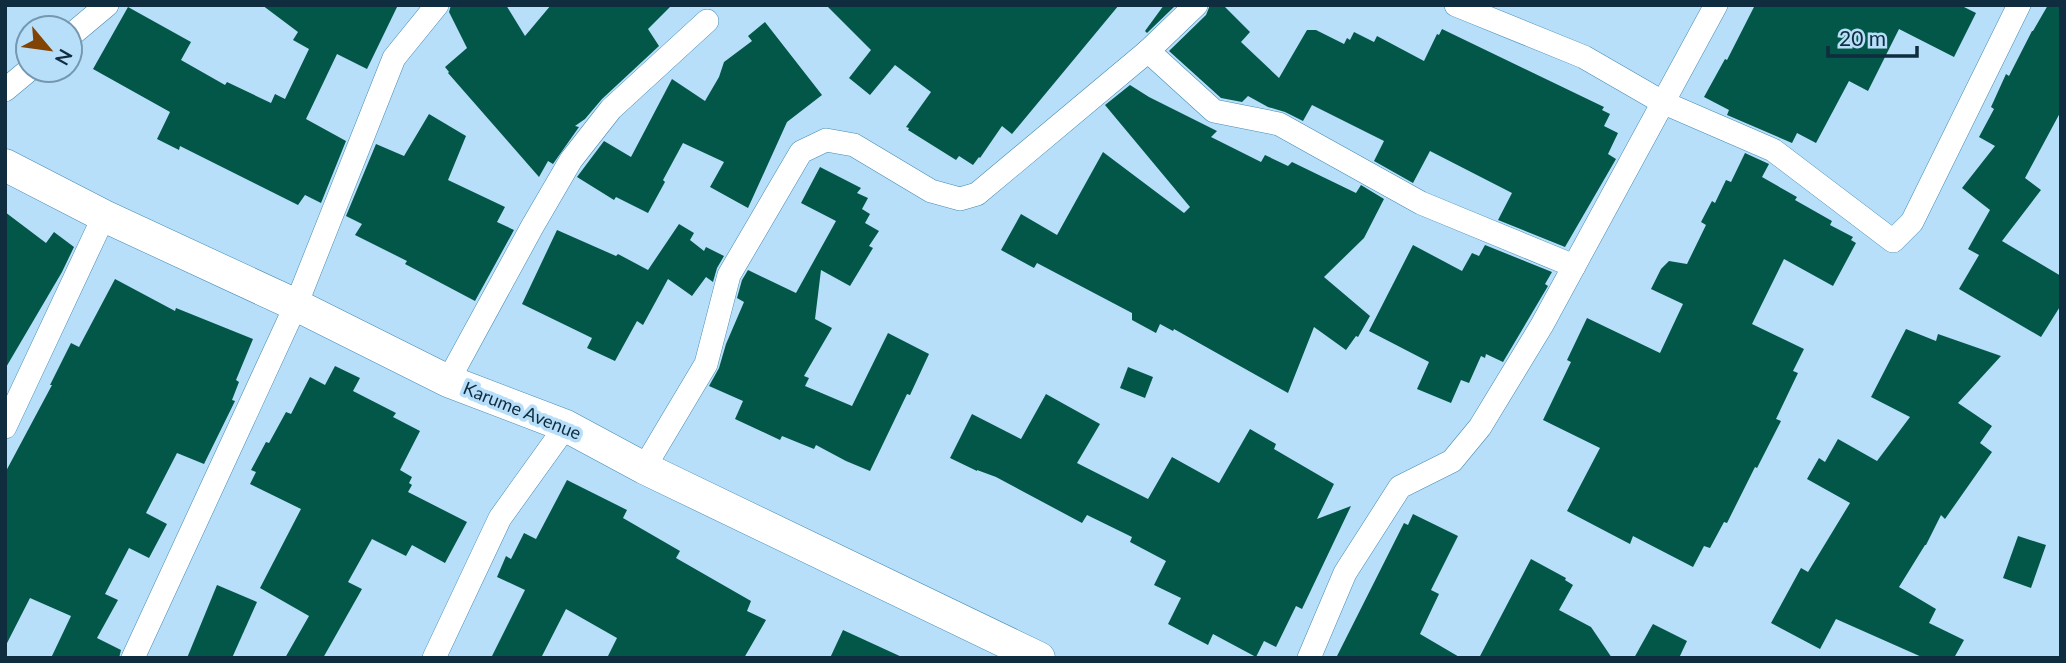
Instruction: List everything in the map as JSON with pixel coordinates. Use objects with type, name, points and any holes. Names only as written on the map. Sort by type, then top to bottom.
[{"type":"main road","name":"Karume Avenue","points":[[5,165],[104,216],[296,305],[448,381],[566,426],[644,468],[1039,658]]},
{"type":"street","points":[[84,24],[107,5]]},
{"type":"street","points":[[133,658],[296,305],[394,58],[437,5]]},
{"type":"street","points":[[644,468],[706,364],[729,275],[801,152],[826,140],[854,145],[931,191],[960,199],[977,194],[1148,51],[1196,5]]},
{"type":"street","points":[[1456,5],[1584,57],[1662,102],[1773,150],[1893,241],[1912,222],[2019,5]]},
{"type":"street","points":[[1309,658],[1345,573],[1400,487],[1452,461],[1480,428],[1542,325],[1716,5]]},
{"type":"street","points":[[448,381],[571,160],[611,109],[708,21]]},
{"type":"street","points":[[1148,51],[1214,111],[1279,124],[1421,202],[1574,266]]},
{"type":"street","points":[[5,426],[104,216]]},
{"type":"street","points":[[434,658],[500,518],[566,426]]},
{"type":"building","points":[[262,5],[398,5],[367,69],[337,54],[306,119],[346,141],[321,203],[305,195],[298,205],[180,146],[179,150],[157,139],[170,112],[93,69],[128,7],[191,42],[181,60],[225,85],[227,82],[271,103],[275,94],[285,99],[309,49],[293,40],[298,32]]},
{"type":"building","points":[[451,5],[506,5],[525,36],[551,5],[672,5],[648,29],[659,46],[575,126],[579,127],[553,164],[548,161],[539,177],[448,73],[445,67],[467,48],[449,12]]},
{"type":"building","points":[[826,5],[1119,5],[1012,134],[1002,126],[973,165],[959,156],[956,160],[908,130],[906,127],[931,92],[895,65],[870,95],[849,78],[871,50]]},
{"type":"building","points":[[1164,5],[1176,5],[1147,33],[1145,31]]},
{"type":"building","points":[[1210,5],[1223,5],[1250,32],[1241,42],[1279,78],[1307,30],[1316,30],[1344,44],[1354,32],[1374,42],[1377,36],[1424,61],[1442,29],[1604,107],[1602,110],[1610,114],[1604,126],[1618,133],[1608,154],[1616,159],[1565,247],[1498,220],[1512,193],[1430,151],[1413,183],[1374,161],[1384,141],[1312,105],[1303,121],[1248,96],[1242,102],[1221,98],[1169,51],[1206,15]]},
{"type":"building","points":[[1755,5],[1960,5],[1976,13],[1954,57],[1899,29],[1868,91],[1849,81],[1816,143],[1797,133],[1792,143],[1727,115],[1729,110],[1704,97],[1725,59],[1727,60]]},
{"type":"building","points":[[2048,5],[2061,5],[2061,111],[2025,178],[2041,190],[2002,241],[2061,276],[2061,305],[2041,337],[1959,289],[1979,255],[1968,249],[1990,210],[1962,188],[1995,146],[1979,137],[1994,109],[1991,107],[2006,74],[2009,76]]},
{"type":"building","points":[[765,22],[822,95],[787,122],[748,208],[710,187],[724,162],[683,143],[648,213],[616,197],[614,200],[577,177],[604,141],[631,157],[672,79],[705,101],[724,62],[752,41],[748,36]]},
{"type":"building","points":[[1130,85],[1217,131],[1211,137],[1261,162],[1265,155],[1288,166],[1292,162],[1356,193],[1361,185],[1384,199],[1364,238],[1324,277],[1370,316],[1358,337],[1356,336],[1346,350],[1314,327],[1288,393],[1174,329],[1173,331],[1160,324],[1156,333],[1132,320],[1132,313],[1037,263],[1034,268],[1001,250],[1021,214],[1057,235],[1103,152],[1184,213],[1190,207],[1105,105]]},
{"type":"building","points":[[429,114],[466,136],[448,180],[505,207],[497,222],[514,230],[475,301],[405,264],[407,261],[355,235],[362,224],[346,216],[376,144],[404,156]]},
{"type":"building","points":[[1745,153],[1769,164],[1762,177],[1832,221],[1830,225],[1853,237],[1851,240],[1856,243],[1833,286],[1784,259],[1752,324],[1804,349],[1793,371],[1798,373],[1776,419],[1781,421],[1757,468],[1755,467],[1727,523],[1724,522],[1710,548],[1704,546],[1693,567],[1633,536],[1630,544],[1567,511],[1600,448],[1543,420],[1571,362],[1567,360],[1587,318],[1660,353],[1683,304],[1651,289],[1661,269],[1669,261],[1687,264],[1706,225],[1701,222],[1712,201],[1715,203],[1726,180],[1731,182]]},
{"type":"building","points":[[820,167],[861,188],[857,193],[868,198],[862,209],[870,214],[865,223],[879,231],[869,246],[873,248],[850,286],[821,270],[815,319],[832,328],[804,376],[809,378],[805,386],[852,406],[888,333],[929,354],[870,471],[816,445],[814,449],[782,436],[780,440],[735,419],[743,401],[709,386],[719,368],[744,302],[737,298],[748,270],[796,293],[836,221],[801,203]]},
{"type":"building","points":[[5,212],[46,243],[54,232],[74,247],[5,369]]},
{"type":"building","points":[[679,224],[694,233],[690,240],[704,251],[706,247],[724,256],[713,282],[706,277],[692,296],[668,279],[643,325],[637,321],[615,361],[587,348],[592,338],[522,304],[557,230],[616,256],[618,254],[648,270]]},
{"type":"building","points":[[1413,245],[1462,271],[1472,253],[1479,256],[1485,245],[1552,272],[1545,284],[1548,286],[1503,362],[1486,354],[1485,358],[1481,356],[1469,383],[1461,380],[1451,403],[1417,389],[1429,362],[1369,331]]},
{"type":"building","points":[[115,279],[175,311],[176,308],[253,339],[236,380],[239,382],[232,400],[235,401],[204,464],[177,453],[146,513],[167,524],[149,558],[129,548],[105,594],[118,600],[97,638],[121,650],[119,658],[51,658],[71,616],[30,598],[5,647],[5,473],[71,343],[79,347]]},
{"type":"building","points":[[1906,329],[1936,341],[1938,334],[2001,356],[1958,403],[1992,426],[1980,443],[1992,452],[1945,519],[1941,515],[1926,545],[1899,587],[1936,609],[1929,623],[1964,640],[1954,658],[1924,658],[1836,619],[1820,649],[1771,623],[1801,568],[1808,572],[1850,503],[1807,479],[1819,458],[1825,462],[1838,439],[1877,461],[1910,417],[1871,397]]},
{"type":"building","points":[[335,366],[360,378],[353,391],[396,413],[393,417],[420,431],[400,470],[412,477],[408,492],[467,522],[445,563],[412,545],[406,556],[372,539],[348,582],[362,589],[323,658],[285,658],[309,616],[260,588],[301,509],[250,484],[256,472],[251,470],[286,412],[291,414],[310,377],[325,385]]},
{"type":"building","points":[[1128,367],[1153,377],[1145,398],[1120,388]]},
{"type":"building","points":[[1046,394],[1100,424],[1077,463],[1148,499],[1172,457],[1219,483],[1250,429],[1276,444],[1274,449],[1334,484],[1317,519],[1351,506],[1302,609],[1296,606],[1276,647],[1264,641],[1256,657],[1213,634],[1208,645],[1168,624],[1181,598],[1154,585],[1166,561],[1130,542],[1132,537],[1087,515],[1082,523],[996,477],[950,458],[972,414],[1021,439]]},
{"type":"building","points":[[567,480],[627,510],[623,518],[680,551],[676,558],[751,601],[747,611],[766,620],[744,658],[607,658],[617,638],[566,609],[541,658],[491,658],[525,590],[497,577],[506,556],[511,559],[524,533],[536,539]]},
{"type":"building","points":[[1413,514],[1458,536],[1431,590],[1439,594],[1420,634],[1461,658],[1336,658],[1404,523],[1408,525]]},
{"type":"building","points":[[2018,536],[2046,545],[2031,588],[2003,578]]},
{"type":"building","points":[[1531,559],[1566,578],[1565,580],[1573,585],[1559,610],[1591,627],[1612,658],[1479,658]]},
{"type":"building","points":[[217,585],[257,602],[232,658],[187,658]]},
{"type":"building","points":[[1653,624],[1687,641],[1679,658],[1634,658]]},
{"type":"building","points":[[843,630],[904,658],[830,658]]}]
